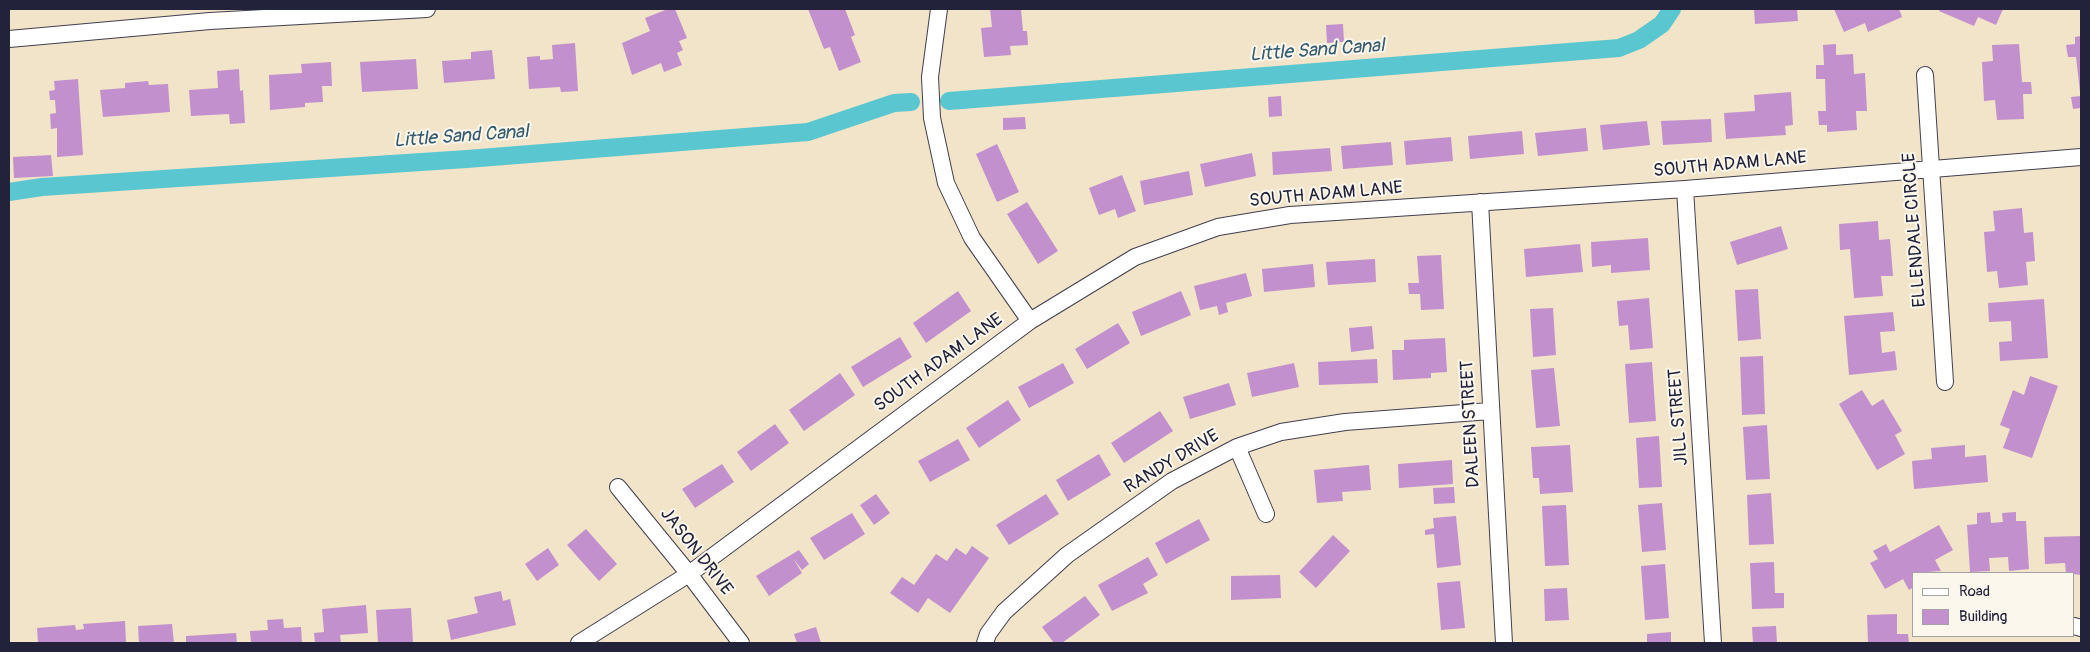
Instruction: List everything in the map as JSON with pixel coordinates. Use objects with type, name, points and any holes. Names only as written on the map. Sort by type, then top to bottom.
[{"type":"street","points":[[9,39],[210,15],[427,9]]},
{"type":"street","points":[[939,9],[930,77],[932,118],[946,183],[972,238],[1030,321]]},
{"type":"street","name":"ELLENDALE CIRCLE","points":[[1925,75],[1945,382]]},
{"type":"street","name":"SOUTH ADAM LANE","points":[[579,643],[689,574],[1030,321],[1135,257],[1218,227],[1290,215],[1685,189],[2081,157]]},
{"type":"street","name":"JILL STREET","points":[[1685,189],[1713,643]]},
{"type":"street","name":"DALEEN STREET","points":[[1480,202],[1504,643]]},
{"type":"street","name":"RANDY DRIVE","points":[[986,643],[988,634],[1004,612],[1067,555],[1172,481],[1237,447],[1282,432],[1345,422],[1490,411]]},
{"type":"street","points":[[1237,447],[1266,514]]},
{"type":"street","name":"JASON DRIVE","points":[[618,487],[689,574],[741,643]]},
{"type":"building","points":[[668,9],[675,9],[687,38],[679,41],[683,50],[677,53],[682,65],[664,72],[661,63],[632,75],[622,43],[650,31],[645,18]]},
{"type":"building","points":[[808,9],[845,9],[855,35],[851,37],[861,62],[839,71],[830,47],[824,49]]},
{"type":"building","points":[[990,9],[1021,9],[1023,31],[1027,31],[1028,45],[1010,46],[1011,55],[984,57],[981,28],[992,27]]},
{"type":"building","points":[[1754,9],[1797,9],[1798,21],[1755,24]]},
{"type":"building","points":[[1834,9],[1899,9],[1902,17],[1868,32],[1865,23],[1844,32]]},
{"type":"building","points":[[1940,9],[2003,9],[1996,25],[1978,17],[1974,26],[1939,11]]},
{"type":"building","points":[[1343,24],[1344,42],[1327,43],[1326,25]]},
{"type":"building","points":[[2081,36],[2080,92],[2076,57],[2068,57],[2066,45],[2075,44],[2075,37]]},
{"type":"building","points":[[575,43],[578,91],[561,92],[560,87],[529,89],[527,57],[540,56],[540,60],[553,59],[552,45]]},
{"type":"building","points":[[1836,44],[1836,55],[1853,54],[1854,74],[1865,73],[1867,111],[1856,111],[1857,130],[1827,132],[1827,125],[1819,125],[1818,111],[1826,111],[1825,79],[1816,79],[1816,65],[1824,65],[1823,45]]},
{"type":"building","points":[[2019,44],[2022,82],[2031,82],[2032,94],[2023,94],[2024,119],[1997,120],[1995,100],[1984,101],[1982,62],[1993,61],[1992,45]]},
{"type":"building","points":[[492,50],[495,79],[444,83],[442,61],[471,59],[471,52]]},
{"type":"building","points":[[416,59],[418,89],[362,92],[360,62]]},
{"type":"building","points":[[331,62],[332,86],[322,86],[323,102],[305,103],[305,107],[270,110],[269,75],[302,73],[301,64]]},
{"type":"building","points":[[239,69],[240,91],[243,90],[245,123],[230,124],[229,114],[191,116],[189,90],[218,88],[217,71]]},
{"type":"building","points":[[78,79],[83,155],[57,157],[57,128],[51,129],[50,114],[56,113],[55,100],[50,100],[49,91],[55,90],[54,81]]},
{"type":"building","points":[[148,81],[149,85],[168,84],[170,112],[103,117],[100,90],[125,88],[125,83]]},
{"type":"building","points":[[1791,92],[1793,125],[1785,126],[1786,135],[1726,139],[1724,113],[1755,111],[1754,95]]},
{"type":"building","points":[[1281,96],[1282,116],[1269,117],[1268,97]]},
{"type":"building","points":[[2081,96],[2081,108],[2073,109],[2071,97]]},
{"type":"building","points":[[1025,117],[1026,129],[1003,130],[1003,118]]},
{"type":"building","points":[[1711,119],[1712,142],[1663,145],[1661,121]]},
{"type":"building","points":[[1647,121],[1650,145],[1603,150],[1600,125]]},
{"type":"building","points":[[1586,128],[1588,151],[1538,156],[1535,133]]},
{"type":"building","points":[[1522,131],[1524,154],[1470,159],[1468,136]]},
{"type":"building","points":[[1451,137],[1453,161],[1406,165],[1404,141]]},
{"type":"building","points":[[1391,142],[1393,165],[1343,169],[1341,146]]},
{"type":"building","points":[[997,144],[1019,192],[997,202],[976,154]]},
{"type":"building","points":[[1330,148],[1332,171],[1273,175],[1272,152]]},
{"type":"building","points":[[1252,153],[1256,176],[1205,187],[1200,164]]},
{"type":"building","points":[[51,155],[53,176],[14,178],[13,157]]},
{"type":"building","points":[[1189,171],[1193,195],[1144,205],[1140,181]]},
{"type":"building","points":[[1122,175],[1136,211],[1118,218],[1115,209],[1099,215],[1089,188]]},
{"type":"building","points":[[1027,202],[1058,251],[1038,264],[1007,214]]},
{"type":"building","points":[[2022,208],[2024,233],[2033,232],[2035,261],[2026,262],[2028,285],[1999,288],[1997,271],[1987,272],[1984,232],[1995,231],[1993,211]]},
{"type":"building","points":[[1878,221],[1879,240],[1890,239],[1893,276],[1881,276],[1883,296],[1854,298],[1850,249],[1840,250],[1839,224]]},
{"type":"building","points":[[1781,226],[1788,249],[1737,265],[1730,242]]},
{"type":"building","points":[[1648,238],[1650,270],[1611,273],[1611,265],[1592,267],[1591,242]]},
{"type":"building","points":[[1580,244],[1583,272],[1526,277],[1524,249]]},
{"type":"building","points":[[1441,255],[1444,309],[1421,310],[1420,294],[1409,294],[1408,283],[1419,283],[1417,256]]},
{"type":"building","points":[[1375,259],[1376,282],[1328,285],[1326,262]]},
{"type":"building","points":[[1313,264],[1315,287],[1264,292],[1262,269]]},
{"type":"building","points":[[1246,273],[1252,296],[1226,303],[1228,312],[1219,315],[1217,306],[1200,310],[1194,286]]},
{"type":"building","points":[[1758,289],[1761,339],[1738,341],[1735,290]]},
{"type":"building","points":[[958,291],[971,311],[926,343],[913,323]]},
{"type":"building","points":[[1181,291],[1191,315],[1141,336],[1132,312]]},
{"type":"building","points":[[1649,298],[1653,348],[1630,350],[1628,325],[1619,326],[1617,301]]},
{"type":"building","points":[[2044,299],[2048,358],[2000,361],[1999,342],[2012,341],[2011,321],[1989,322],[1988,303]]},
{"type":"building","points":[[1553,308],[1556,355],[1533,357],[1530,309]]},
{"type":"building","points":[[1893,312],[1895,331],[1880,332],[1882,353],[1895,351],[1897,370],[1849,375],[1844,316]]},
{"type":"building","points":[[1118,323],[1130,343],[1087,369],[1075,349]]},
{"type":"building","points":[[1372,326],[1374,349],[1351,352],[1349,328]]},
{"type":"building","points":[[900,337],[912,357],[863,387],[851,367]]},
{"type":"building","points":[[1445,338],[1447,372],[1431,373],[1431,378],[1393,380],[1392,350],[1404,350],[1404,340]]},
{"type":"building","points":[[1763,356],[1765,414],[1742,415],[1740,357]]},
{"type":"building","points":[[1377,359],[1378,383],[1319,385],[1318,362]]},
{"type":"building","points":[[1652,362],[1656,421],[1629,423],[1625,364]]},
{"type":"building","points":[[1063,363],[1074,383],[1029,408],[1018,387]]},
{"type":"building","points":[[1294,363],[1299,387],[1252,397],[1247,373]]},
{"type":"building","points":[[1554,368],[1560,426],[1536,428],[1531,370]]},
{"type":"building","points":[[840,373],[855,395],[804,431],[789,410]]},
{"type":"building","points":[[2030,376],[2058,386],[2032,458],[2003,448],[2010,429],[2000,425],[2013,390],[2024,395]]},
{"type":"building","points":[[1229,383],[1236,405],[1190,419],[1183,397]]},
{"type":"building","points":[[1862,390],[1872,406],[1883,399],[1902,431],[1895,435],[1905,454],[1877,470],[1839,404]]},
{"type":"building","points":[[1008,400],[1021,420],[979,448],[966,428]]},
{"type":"building","points":[[1160,411],[1173,431],[1124,463],[1111,443]]},
{"type":"building","points":[[775,424],[789,443],[751,471],[737,452]]},
{"type":"building","points":[[1767,425],[1770,479],[1746,480],[1743,427]]},
{"type":"building","points":[[1659,436],[1662,487],[1639,488],[1636,438]]},
{"type":"building","points":[[958,439],[970,460],[930,482],[918,461]]},
{"type":"building","points":[[1570,445],[1573,492],[1540,494],[1539,478],[1533,478],[1531,447]]},
{"type":"building","points":[[1965,445],[1965,457],[1986,455],[1988,482],[1914,489],[1912,461],[1932,459],[1931,448]]},
{"type":"building","points":[[1099,454],[1111,475],[1068,501],[1056,480]]},
{"type":"building","points":[[1452,460],[1453,484],[1399,488],[1398,464]]},
{"type":"building","points":[[722,464],[734,482],[695,508],[682,489]]},
{"type":"building","points":[[1369,465],[1371,490],[1342,492],[1343,501],[1317,503],[1314,470]]},
{"type":"building","points":[[1454,487],[1455,503],[1434,504],[1433,488]]},
{"type":"building","points":[[1771,493],[1774,544],[1749,545],[1747,495]]},
{"type":"building","points":[[876,494],[890,513],[874,525],[860,505]]},
{"type":"building","points":[[1046,494],[1059,514],[1009,545],[996,525]]},
{"type":"building","points":[[1662,503],[1666,550],[1642,552],[1638,505]]},
{"type":"building","points":[[1566,505],[1569,565],[1545,566],[1542,506]]},
{"type":"building","points":[[1990,512],[1991,523],[2003,522],[2002,513],[2016,512],[2016,521],[2026,521],[2029,569],[2009,571],[2008,557],[1989,558],[1990,571],[1970,572],[1967,525],[1977,524],[1977,513]]},
{"type":"building","points":[[852,513],[865,534],[824,560],[810,538]]},
{"type":"building","points":[[1456,516],[1461,565],[1437,568],[1434,534],[1425,535],[1425,530],[1434,528],[1433,518]]},
{"type":"building","points":[[1199,519],[1210,540],[1166,564],[1155,543]]},
{"type":"building","points":[[1939,525],[1953,550],[1935,560],[1941,571],[1912,572],[1912,588],[1909,590],[1903,579],[1885,589],[1870,563],[1878,559],[1873,551],[1886,544],[1890,552]]},
{"type":"building","points":[[586,529],[617,564],[599,581],[567,545]]},
{"type":"building","points":[[1333,535],[1350,551],[1316,588],[1299,572]]},
{"type":"building","points":[[2081,536],[2081,575],[2075,574],[2075,572],[2066,572],[2065,563],[2045,564],[2044,537]]},
{"type":"building","points":[[972,546],[989,558],[950,613],[928,598],[918,613],[890,593],[902,577],[914,585],[936,554],[947,561],[956,548],[966,555]]},
{"type":"building","points":[[548,548],[559,565],[537,581],[525,564]]},
{"type":"building","points":[[799,550],[809,564],[802,570],[793,558],[802,573],[769,596],[756,576]]},
{"type":"building","points":[[1148,557],[1158,575],[1143,584],[1148,593],[1112,611],[1098,585]]},
{"type":"building","points":[[1774,562],[1775,593],[1784,593],[1784,608],[1752,609],[1750,563]]},
{"type":"building","points":[[1665,564],[1669,618],[1645,620],[1641,566]]},
{"type":"building","points":[[1280,575],[1281,598],[1231,600],[1231,576]]},
{"type":"building","points":[[1460,581],[1465,628],[1441,630],[1437,583]]},
{"type":"building","points":[[1567,588],[1569,620],[1545,621],[1544,589]]},
{"type":"building","points":[[501,591],[503,601],[510,599],[516,625],[451,640],[447,620],[478,613],[474,597]]},
{"type":"building","points":[[1085,596],[1100,615],[1062,643],[1054,643],[1042,627]]},
{"type":"building","points":[[366,605],[368,633],[340,635],[341,643],[315,643],[314,633],[324,632],[322,609]]},
{"type":"building","points":[[411,608],[413,643],[378,643],[376,610]]},
{"type":"building","points":[[1897,614],[1897,634],[1908,634],[1909,643],[1868,643],[1867,615]]},
{"type":"building","points":[[283,619],[284,628],[301,627],[302,643],[251,643],[250,631],[268,630],[267,620]]},
{"type":"building","points":[[125,621],[126,643],[38,643],[37,628],[75,625],[76,630],[84,629],[83,624]]},
{"type":"building","points":[[172,624],[174,643],[139,643],[138,626]]},
{"type":"building","points":[[1776,626],[1777,643],[1753,643],[1752,627]]},
{"type":"building","points":[[816,627],[821,643],[797,643],[794,634]]},
{"type":"building","points":[[1671,632],[1671,643],[1647,643],[1647,634]]},
{"type":"building","points":[[236,633],[237,643],[186,643],[186,636]]},
{"type":"waterway","name":"Little Sand Canal","points":[[949,101],[1619,48],[1639,40],[1662,24],[1672,9]]},
{"type":"waterway","name":"Little Sand Canal","points":[[9,192],[42,187],[467,159],[808,132],[894,103],[911,102]]}]
